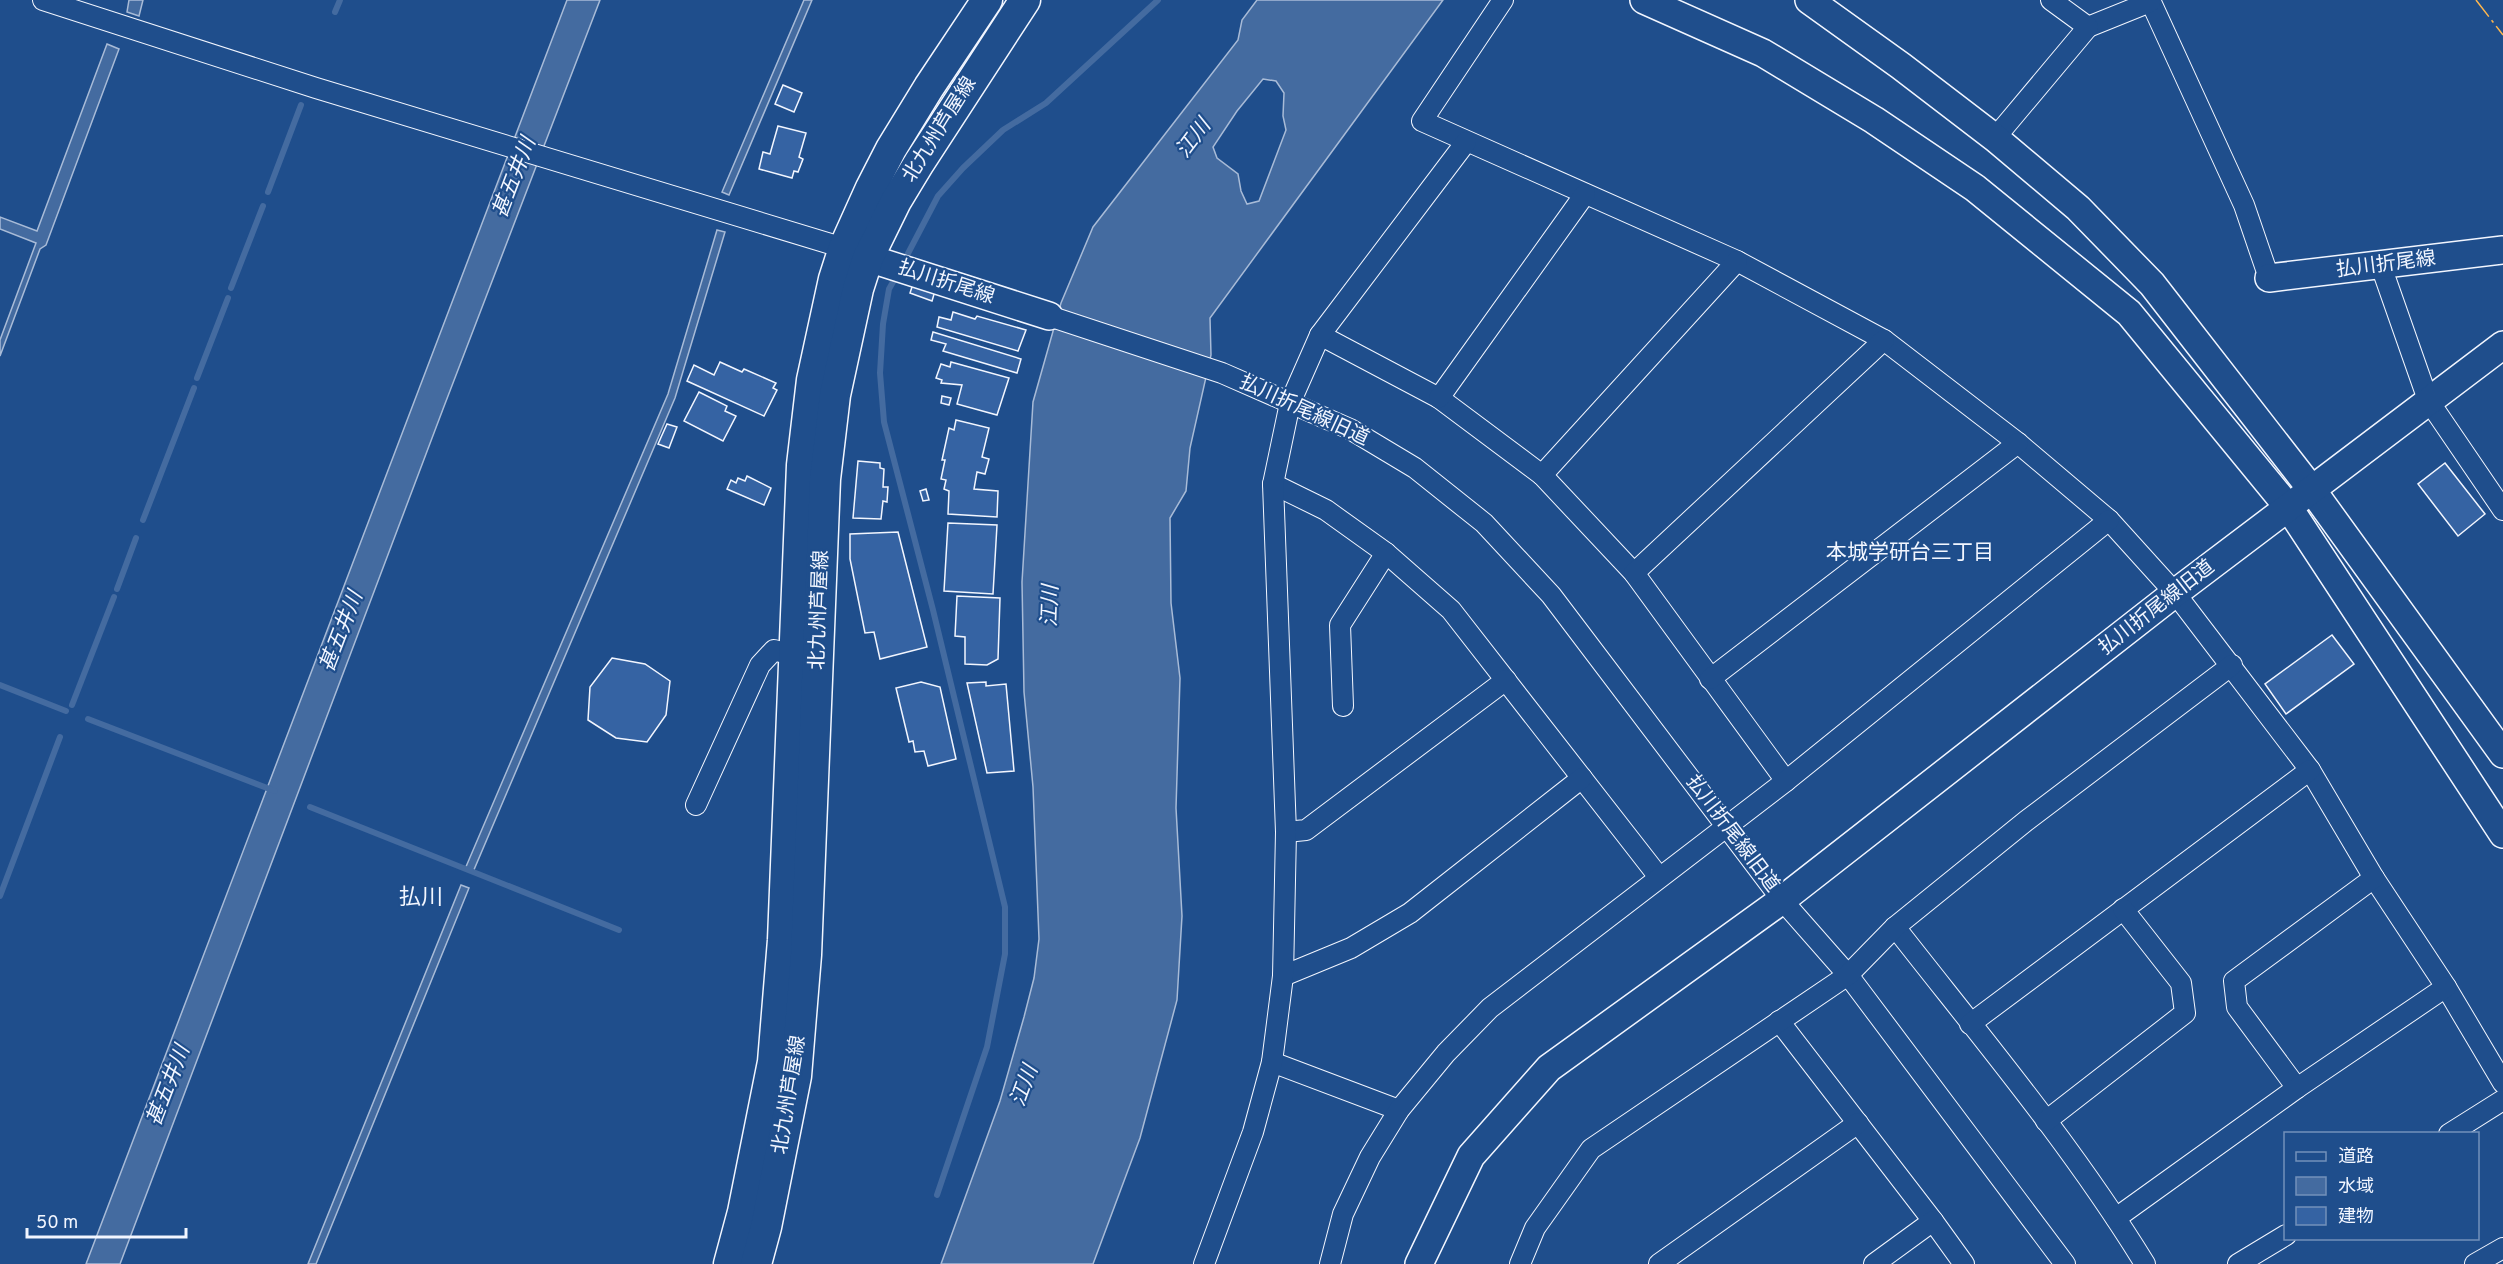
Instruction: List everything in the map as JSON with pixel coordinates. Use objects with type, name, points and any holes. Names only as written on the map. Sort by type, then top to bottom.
[{"type":"main road","name":"北九州芦屋線","points":[[856,253],[891,148],[987,0]]},
{"type":"main road","name":"北九州芦屋線","points":[[756,1264],[766,1227],[796,1076],[806,955],[802,465],[812,380],[834,279],[896,201],[1025,0]]},
{"type":"main road","name":"北九州芦屋線","points":[[729,1264],[743,1212],[773,1062],[805,659]]},
{"type":"street","points":[[43,0],[316,88],[856,253]]},
{"type":"street","points":[[1503,0],[1422,121],[1737,261],[1884,340],[2018,443],[2109,520],[2175,593],[2310,770],[2374,878],[2446,987],[2503,1083]]},
{"type":"street","points":[[1644,0],[1763,53],[1874,120],[1975,188],[2129,314],[2289,508],[2503,834]]},
{"type":"street","points":[[1809,0],[1901,66],[1995,138],[2078,208],[2152,284],[2312,490],[2503,754]]},
{"type":"street","points":[[2051,0],[2088,27]]},
{"type":"street","points":[[1995,138],[2088,27],[2150,1],[2244,205],[2269,278]]},
{"type":"street","points":[[1204,1264],[1253,1132],[1272,1062],[1283,976],[1286,832],[1273,484],[1290,403],[1320,335],[1466,142]]},
{"type":"street","points":[[1438,399],[1585,194]]},
{"type":"street","name":"払川折尾線","points":[[2269,278],[2503,250]]},
{"type":"street","name":"払川折尾線","points":[[856,253],[1053,317]]},
{"type":"street","points":[[1542,475],[1737,261]]},
{"type":"street","points":[[2381,266],[2428,400],[2503,510]]},
{"type":"street","name":"払川折尾線旧道","points":[[1053,317],[1222,373],[1350,429],[1415,468],[1484,523],[1551,595],[1782,900],[2175,593],[2503,345]]},
{"type":"street","points":[[1320,335],[1438,399],[1542,475],[1634,573],[1786,781]]},
{"type":"street","points":[[1634,573],[1884,340]]},
{"type":"street","points":[[1710,679],[2018,443]]},
{"type":"street","points":[[1273,484],[1326,510],[1386,553],[1451,609],[1659,877]]},
{"type":"street","points":[[1330,1264],[1343,1214],[1370,1157],[1399,1110],[1446,1053],[1490,1008],[1786,781],[2109,520]]},
{"type":"street","points":[[1343,706],[1340,625],[1386,553]]},
{"type":"street","points":[[696,805],[760,665],[774,650],[805,659]]},
{"type":"street","points":[[1520,1264],[1535,1228],[1591,1149],[1848,975],[1895,927],[2025,821],[2232,665]]},
{"type":"street","points":[[1286,832],[1306,830],[1506,680]]},
{"type":"street","points":[[1970,1024],[2310,770]]},
{"type":"street","points":[[1283,976],[1351,948],[1410,913],[1582,778]]},
{"type":"street","points":[[2297,1088],[2236,1007],[2234,981],[2374,878]]},
{"type":"street","points":[[1419,1264],[1471,1156],[1548,1068],[1782,900],[1848,975],[2065,1264]]},
{"type":"street","points":[[2046,1121],[2185,1013],[2181,983],[2123,909]]},
{"type":"street","points":[[1895,927],[2046,1121],[2116,1218],[2145,1264]]},
{"type":"street","points":[[2116,1218],[2297,1088],[2446,987]]},
{"type":"street","points":[[1779,1021],[1964,1264]]},
{"type":"street","points":[[1272,1062],[1399,1110]]},
{"type":"street","points":[[2452,1132],[2503,1100]]},
{"type":"street","points":[[1659,1264],[1858,1123]]},
{"type":"street","points":[[1874,1264],[1933,1221]]},
{"type":"street","points":[[2238,1264],[2284,1236]]},
{"type":"street","points":[[2475,1264],[2503,1248]]},
{"type":"water","points":[[129,0],[143,0],[139,16],[127,12]]},
{"type":"water","name":"甚五井川","points":[[567,0],[600,0],[120,1264],[86,1264]]},
{"type":"water","points":[[804,0],[812,0],[729,195],[722,192]]},
{"type":"water","name":"江川","points":[[1257,0],[1443,0],[1210,318],[1211,355],[1190,448],[1186,491],[1170,518],[1171,603],[1180,678],[1176,808],[1182,916],[1177,1000],[1140,1138],[1093,1264],[941,1264],[1000,1101],[1034,978],[1039,939],[1033,787],[1024,692],[1022,582],[1033,402],[1061,303],[1093,227],[1238,40],[1242,20]],"holes":[[[1263,79],[1276,81],[1284,93],[1283,116],[1286,130],[1259,201],[1247,204],[1241,191],[1238,174],[1217,158],[1213,147],[1237,111]]]},
{"type":"water","points":[[107,44],[119,49],[46,245],[40,249],[0,356],[0,340],[36,243],[0,229],[0,217],[37,231]]},
{"type":"water","points":[[717,230],[725,232],[675,398],[473,872],[465,869],[668,394]]},
{"type":"water","points":[[461,885],[469,888],[316,1264],[308,1264]]},
{"type":"building","points":[[783,85],[802,93],[794,112],[775,104]]},
{"type":"building","points":[[778,126],[806,133],[799,157],[803,159],[798,172],[794,171],[792,178],[759,169],[763,152],[770,154]]},
{"type":"building","points":[[913,284],[935,291],[932,301],[910,293]]},
{"type":"building","points":[[953,312],[975,319],[977,316],[1026,330],[1018,351],[937,327],[939,317],[951,320]]},
{"type":"building","points":[[933,332],[1021,359],[1017,373],[943,351],[946,344],[931,340]]},
{"type":"building","points":[[720,362],[742,372],[744,369],[776,383],[773,388],[777,390],[764,416],[687,381],[694,365],[714,375]]},
{"type":"building","points":[[951,362],[1009,378],[997,415],[957,404],[962,385],[941,383],[942,380],[936,378],[941,364],[950,367]]},
{"type":"building","points":[[699,392],[727,406],[725,411],[736,416],[723,441],[684,421]]},
{"type":"building","points":[[942,396],[951,398],[949,405],[941,403]]},
{"type":"building","points":[[956,420],[989,428],[982,457],[989,459],[985,474],[977,472],[974,489],[998,491],[997,517],[948,514],[949,491],[944,489],[946,480],[941,479],[945,460],[942,460],[949,428],[954,430]]},
{"type":"building","points":[[667,424],[677,427],[669,448],[658,444]]},
{"type":"building","points":[[858,461],[880,463],[880,468],[884,469],[883,487],[888,487],[887,502],[883,501],[881,519],[853,518]]},
{"type":"building","points":[[2445,463],[2485,514],[2458,536],[2418,484]]},
{"type":"building","points":[[747,476],[771,488],[764,505],[727,489],[731,480],[736,483],[738,478],[745,481]]},
{"type":"building","points":[[926,489],[929,500],[923,501],[920,491]]},
{"type":"building","points":[[948,523],[997,525],[993,594],[944,591]]},
{"type":"building","points":[[898,532],[927,647],[880,659],[874,632],[865,633],[850,559],[850,534]]},
{"type":"building","points":[[957,596],[1000,598],[998,659],[987,665],[965,664],[965,637],[955,636]]},
{"type":"building","points":[[2332,635],[2354,664],[2286,714],[2265,684]]},
{"type":"building","points":[[612,658],[645,664],[670,681],[666,715],[647,742],[616,738],[588,720],[590,687]]},
{"type":"building","points":[[921,682],[940,687],[956,759],[928,766],[924,751],[915,752],[913,741],[909,742],[896,688]]},
{"type":"building","points":[[986,682],[986,686],[1006,684],[1014,771],[987,773],[967,683]]},
{"type":"waterway","points":[[335,12],[340,0]]},
{"type":"waterway","points":[[903,263],[938,196],[963,168],[1003,130],[1046,103],[1158,0]]},
{"type":"waterway","points":[[268,192],[301,105]]},
{"type":"waterway","points":[[231,288],[263,206]]},
{"type":"waterway","points":[[897,275],[889,289],[883,324],[880,373],[884,422],[933,610],[1005,907],[1005,954],[987,1047],[937,1195]]},
{"type":"waterway","points":[[197,378],[228,298]]},
{"type":"waterway","points":[[143,520],[194,388]]},
{"type":"waterway","points":[[117,589],[136,538]]},
{"type":"waterway","points":[[72,705],[114,597]]},
{"type":"waterway","points":[[0,685],[66,711]]},
{"type":"waterway","points":[[88,719],[275,791]]},
{"type":"waterway","points":[[0,896],[60,737]]},
{"type":"waterway","points":[[310,807],[619,930]]},
{"type":"power","points":[[2476,0],[2503,35]]},
{"type":"district","name":"本城学研台三丁目","points":[[1910,553]]},
{"type":"district","name":"払川","points":[[421,898]]}]
